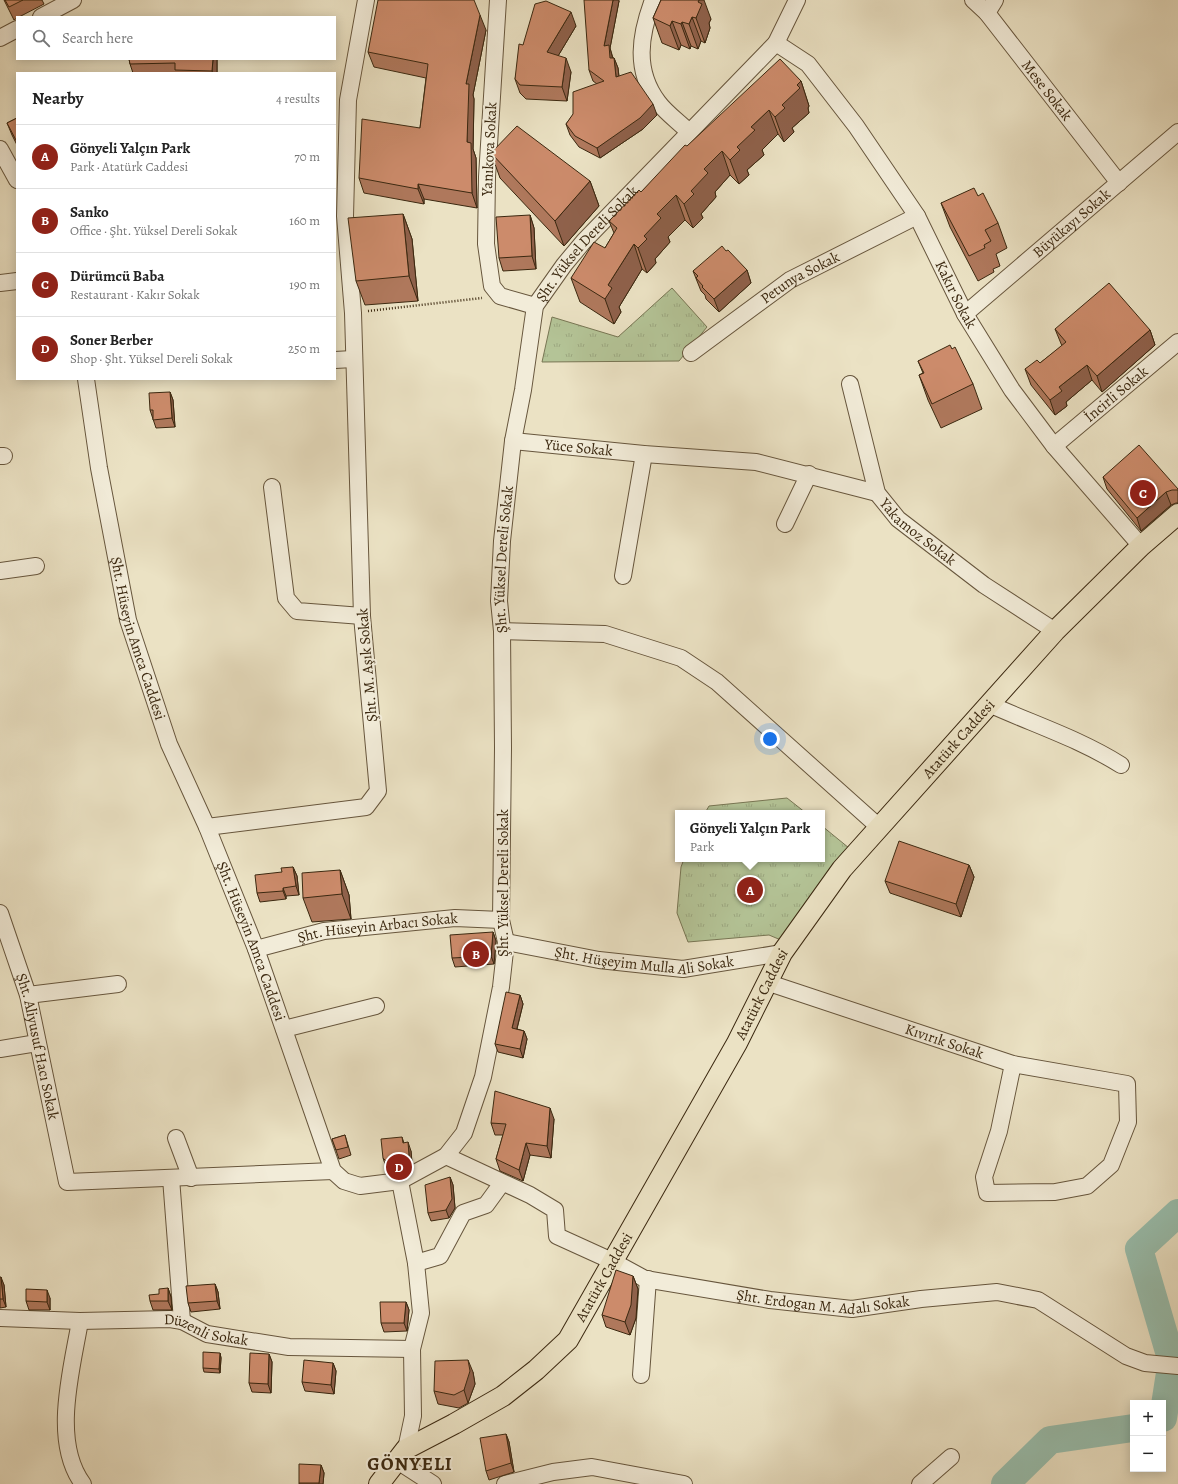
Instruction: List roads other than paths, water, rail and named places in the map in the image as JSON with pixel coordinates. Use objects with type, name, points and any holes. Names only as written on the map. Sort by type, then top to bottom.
[{"type":"main road","name":"Atatürk Caddesi","points":[[378,1484],[401,1454],[503,1396],[536,1370],[568,1340],[736,1043],[782,953],[842,869],[1055,631],[1141,546],[1178,514]]},
{"type":"street","points":[[43,16],[73,0]]},
{"type":"street","name":"Şht. M. Aşık Sokak","points":[[207,827],[366,807],[378,790],[362,616],[353,359],[353,313],[344,216],[342,100],[366,0]]},
{"type":"street","name":"Yanıkova Sokak","points":[[498,0],[487,177],[486,244],[492,286],[500,296],[535,306]]},
{"type":"street","points":[[653,0],[648,14],[640,49],[644,75],[658,102],[689,132]]},
{"type":"street","name":"Şht. Yüksel Dereli Sokak","points":[[400,1181],[446,1156],[464,1133],[482,1077],[501,987],[506,942],[501,920],[503,748],[502,631],[499,601],[502,541],[513,441],[523,390],[535,306],[564,265],[584,241],[776,43],[797,0]]},
{"type":"street","name":"Mese Sokak","points":[[973,0],[991,7],[1119,183]]},
{"type":"street","points":[[0,38],[16,30]]},
{"type":"street","name":"Kakır Sokak","points":[[776,43],[808,64],[856,126],[917,216],[965,314],[1012,390],[1054,446],[1141,546]]},
{"type":"street","name":"Büyükayı Sokak","points":[[965,314],[1178,132]]},
{"type":"street","points":[[0,149],[16,178]]},
{"type":"street","name":"Petunya Sokak","points":[[691,353],[790,280],[917,216]]},
{"type":"street","points":[[0,283],[16,280]]},
{"type":"street","name":"İncirli Sokak","points":[[1054,446],[1178,342]]},
{"type":"street","points":[[336,360],[353,359]]},
{"type":"street","name":"Şht. Hüseyin Amca Caddesi","points":[[86,380],[99,468],[128,620],[169,744],[207,827],[256,949],[333,1171]]},
{"type":"street","name":"Yakamoz Sokak","points":[[850,384],[877,493],[898,518],[984,585],[1055,631]]},
{"type":"street","name":"Yüce Sokak","points":[[513,441],[644,454],[756,462],[808,474]]},
{"type":"street","points":[[623,576],[644,454]]},
{"type":"street","points":[[784,524],[808,474],[877,493]]},
{"type":"street","points":[[272,486],[286,598],[296,611],[362,616]]},
{"type":"street","points":[[0,571],[36,566]]},
{"type":"street","points":[[502,631],[605,634],[681,658],[717,682],[879,827]]},
{"type":"street","points":[[989,704],[1101,752],[1121,765]]},
{"type":"street","name":"Şht. Aliyusuf Hacı Sokak","points":[[0,913],[28,995],[67,1182],[171,1178]]},
{"type":"street","name":"Şht. Hüseyin Arbacı Sokak","points":[[256,949],[324,931],[455,918],[501,920]]},
{"type":"street","name":"Şht. Hüşeyim Mulla Ali Sokak","points":[[506,942],[599,960],[683,969],[782,953]]},
{"type":"street","name":"Kıvırık Sokak","points":[[766,982],[1013,1064],[1127,1084],[1128,1122],[1114,1158],[1111,1165],[1087,1186],[1055,1192],[987,1193],[984,1177],[999,1131],[1013,1064]]},
{"type":"street","points":[[28,995],[118,984]]},
{"type":"street","points":[[284,1029],[376,1006]]},
{"type":"street","points":[[0,1049],[37,1043]]},
{"type":"street","points":[[176,1138],[191,1178]]},
{"type":"street","points":[[416,1263],[440,1256],[463,1213],[486,1206],[502,1183],[446,1156]]},
{"type":"street","points":[[182,1321],[171,1178],[333,1171],[344,1182],[360,1186],[400,1181],[416,1263],[421,1313],[412,1348],[413,1416],[401,1454],[433,1484]]},
{"type":"street","name":"Şht. Erdogan M. Adalı Sokak","points":[[502,1183],[530,1195],[555,1210],[557,1236],[612,1260],[648,1279],[770,1300],[852,1309],[921,1298],[997,1292],[1038,1300],[1126,1356],[1145,1363],[1178,1366]]},
{"type":"street","points":[[641,1375],[648,1279]]},
{"type":"street","name":"Düzenli Sokak","points":[[0,1318],[80,1322],[170,1319],[182,1321],[206,1334],[289,1347],[412,1348]]},
{"type":"street","points":[[80,1322],[66,1403],[68,1449],[76,1475],[83,1484]]},
{"type":"street","points":[[920,1484],[951,1457]]},
{"type":"street","points":[[505,1484],[553,1472],[592,1467],[684,1484]]},
{"type":"waterway","points":[[1170,1355],[1139,1249],[1178,1213]]},
{"type":"waterway","points":[[1166,1400],[1170,1373]]},
{"type":"waterway","points":[[1005,1484],[1050,1440],[1130,1428]]},
{"type":"place","name":"Dürümcü Baba","points":[[1143,493]]},
{"type":"place","name":"Gönyeli Yalçın Park","points":[[750,890]]},
{"type":"place","name":"Sanko","points":[[476,954]]},
{"type":"place","name":"Soner Berber","points":[[399,1167]]},
{"type":"district","name":"GÖNYELI","points":[[410,1463]]}]
